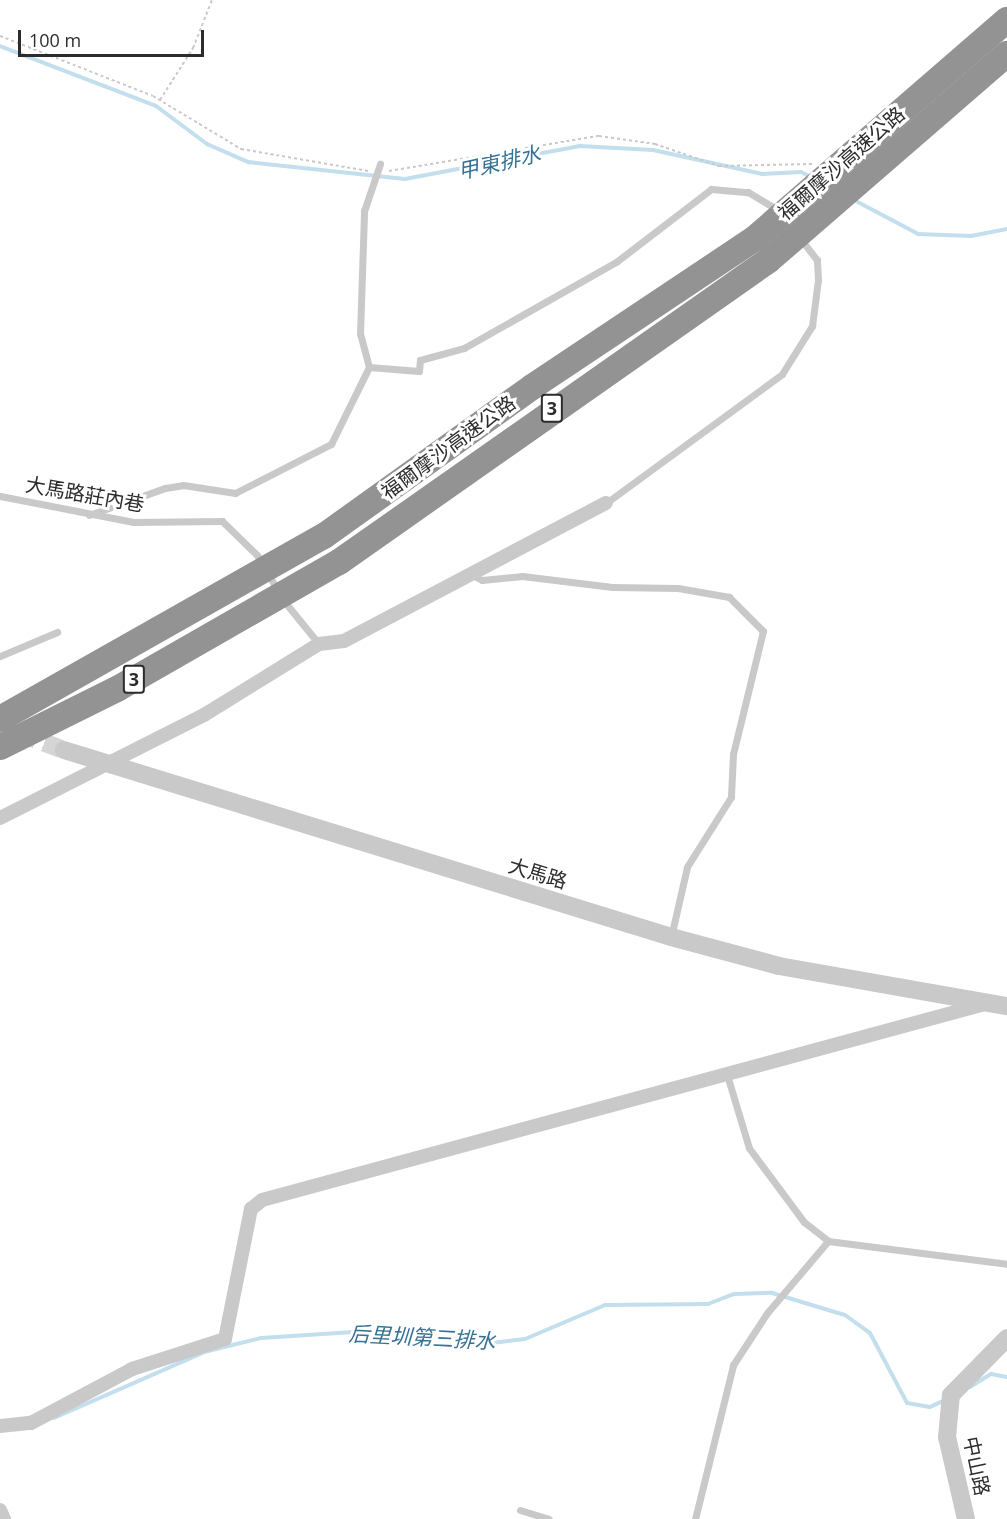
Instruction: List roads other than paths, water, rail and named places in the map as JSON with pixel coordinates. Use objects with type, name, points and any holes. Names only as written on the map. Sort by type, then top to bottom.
[{"type":"highway","name":"福爾摩沙高速公路","points":[[0,719],[324,536],[532,387],[754,239],[1007,20]]},
{"type":"highway","name":"福爾摩沙高速公路","points":[[0,747],[117,689],[339,562],[769,260],[1007,54]]},
{"type":"street","points":[[0,818],[109,766],[319,644],[344,641],[606,503]]},
{"type":"street","name":"大馬路","points":[[64,750],[109,766],[671,937],[789,968],[985,1004],[1007,1006]]},
{"type":"street","points":[[0,1426],[32,1423],[132,1369],[225,1339],[249,1218],[262,1200],[985,1004]]},
{"type":"street","name":"中山路","points":[[966,1519],[946,1437],[951,1395],[1007,1338]]},
{"type":"street","points":[[0,1510],[4,1519]]},
{"type":"lane","points":[[90,515],[124,499],[183,485],[236,493],[331,444],[369,367],[360,334],[364,211],[382,167]]},
{"type":"lane","points":[[369,367],[419,371],[420,360],[464,348],[616,262],[711,189],[730,187],[772,203],[817,260],[807,334],[782,374],[606,503]]},
{"type":"lane","name":"大馬路莊內巷","points":[[0,496],[134,522],[222,521],[257,555],[295,621],[319,644]]},
{"type":"lane","points":[[472,575],[483,580],[522,576],[612,587],[678,588],[729,597],[763,631],[733,754],[731,797],[687,867],[671,937]]},
{"type":"lane","points":[[0,656],[57,632]]},
{"type":"lane","points":[[727,1075],[749,1148],[804,1222],[828,1241],[1007,1264]]},
{"type":"lane","points":[[695,1519],[733,1365],[767,1313],[828,1241]]},
{"type":"lane","points":[[520,1510],[549,1519]]},
{"type":"waterway","name":"甲東排水","points":[[0,46],[156,106],[207,144],[248,162],[405,179],[580,146],[653,150],[762,174],[801,172],[811,177]]},
{"type":"waterway","name":"甲東排水","points":[[852,199],[918,234],[971,236],[1007,229]]},
{"type":"waterway","name":"后里圳第三排水","points":[[54,1418],[204,1352],[261,1338],[354,1332],[484,1344],[525,1339],[605,1305],[708,1304],[734,1294],[772,1293],[845,1315],[870,1333],[907,1403],[930,1407],[945,1400]]},
{"type":"waterway","name":"后里圳第三排水","points":[[970,1387],[991,1374],[1007,1377]]},
{"type":"tunnel","points":[[19,733],[64,750]]}]
